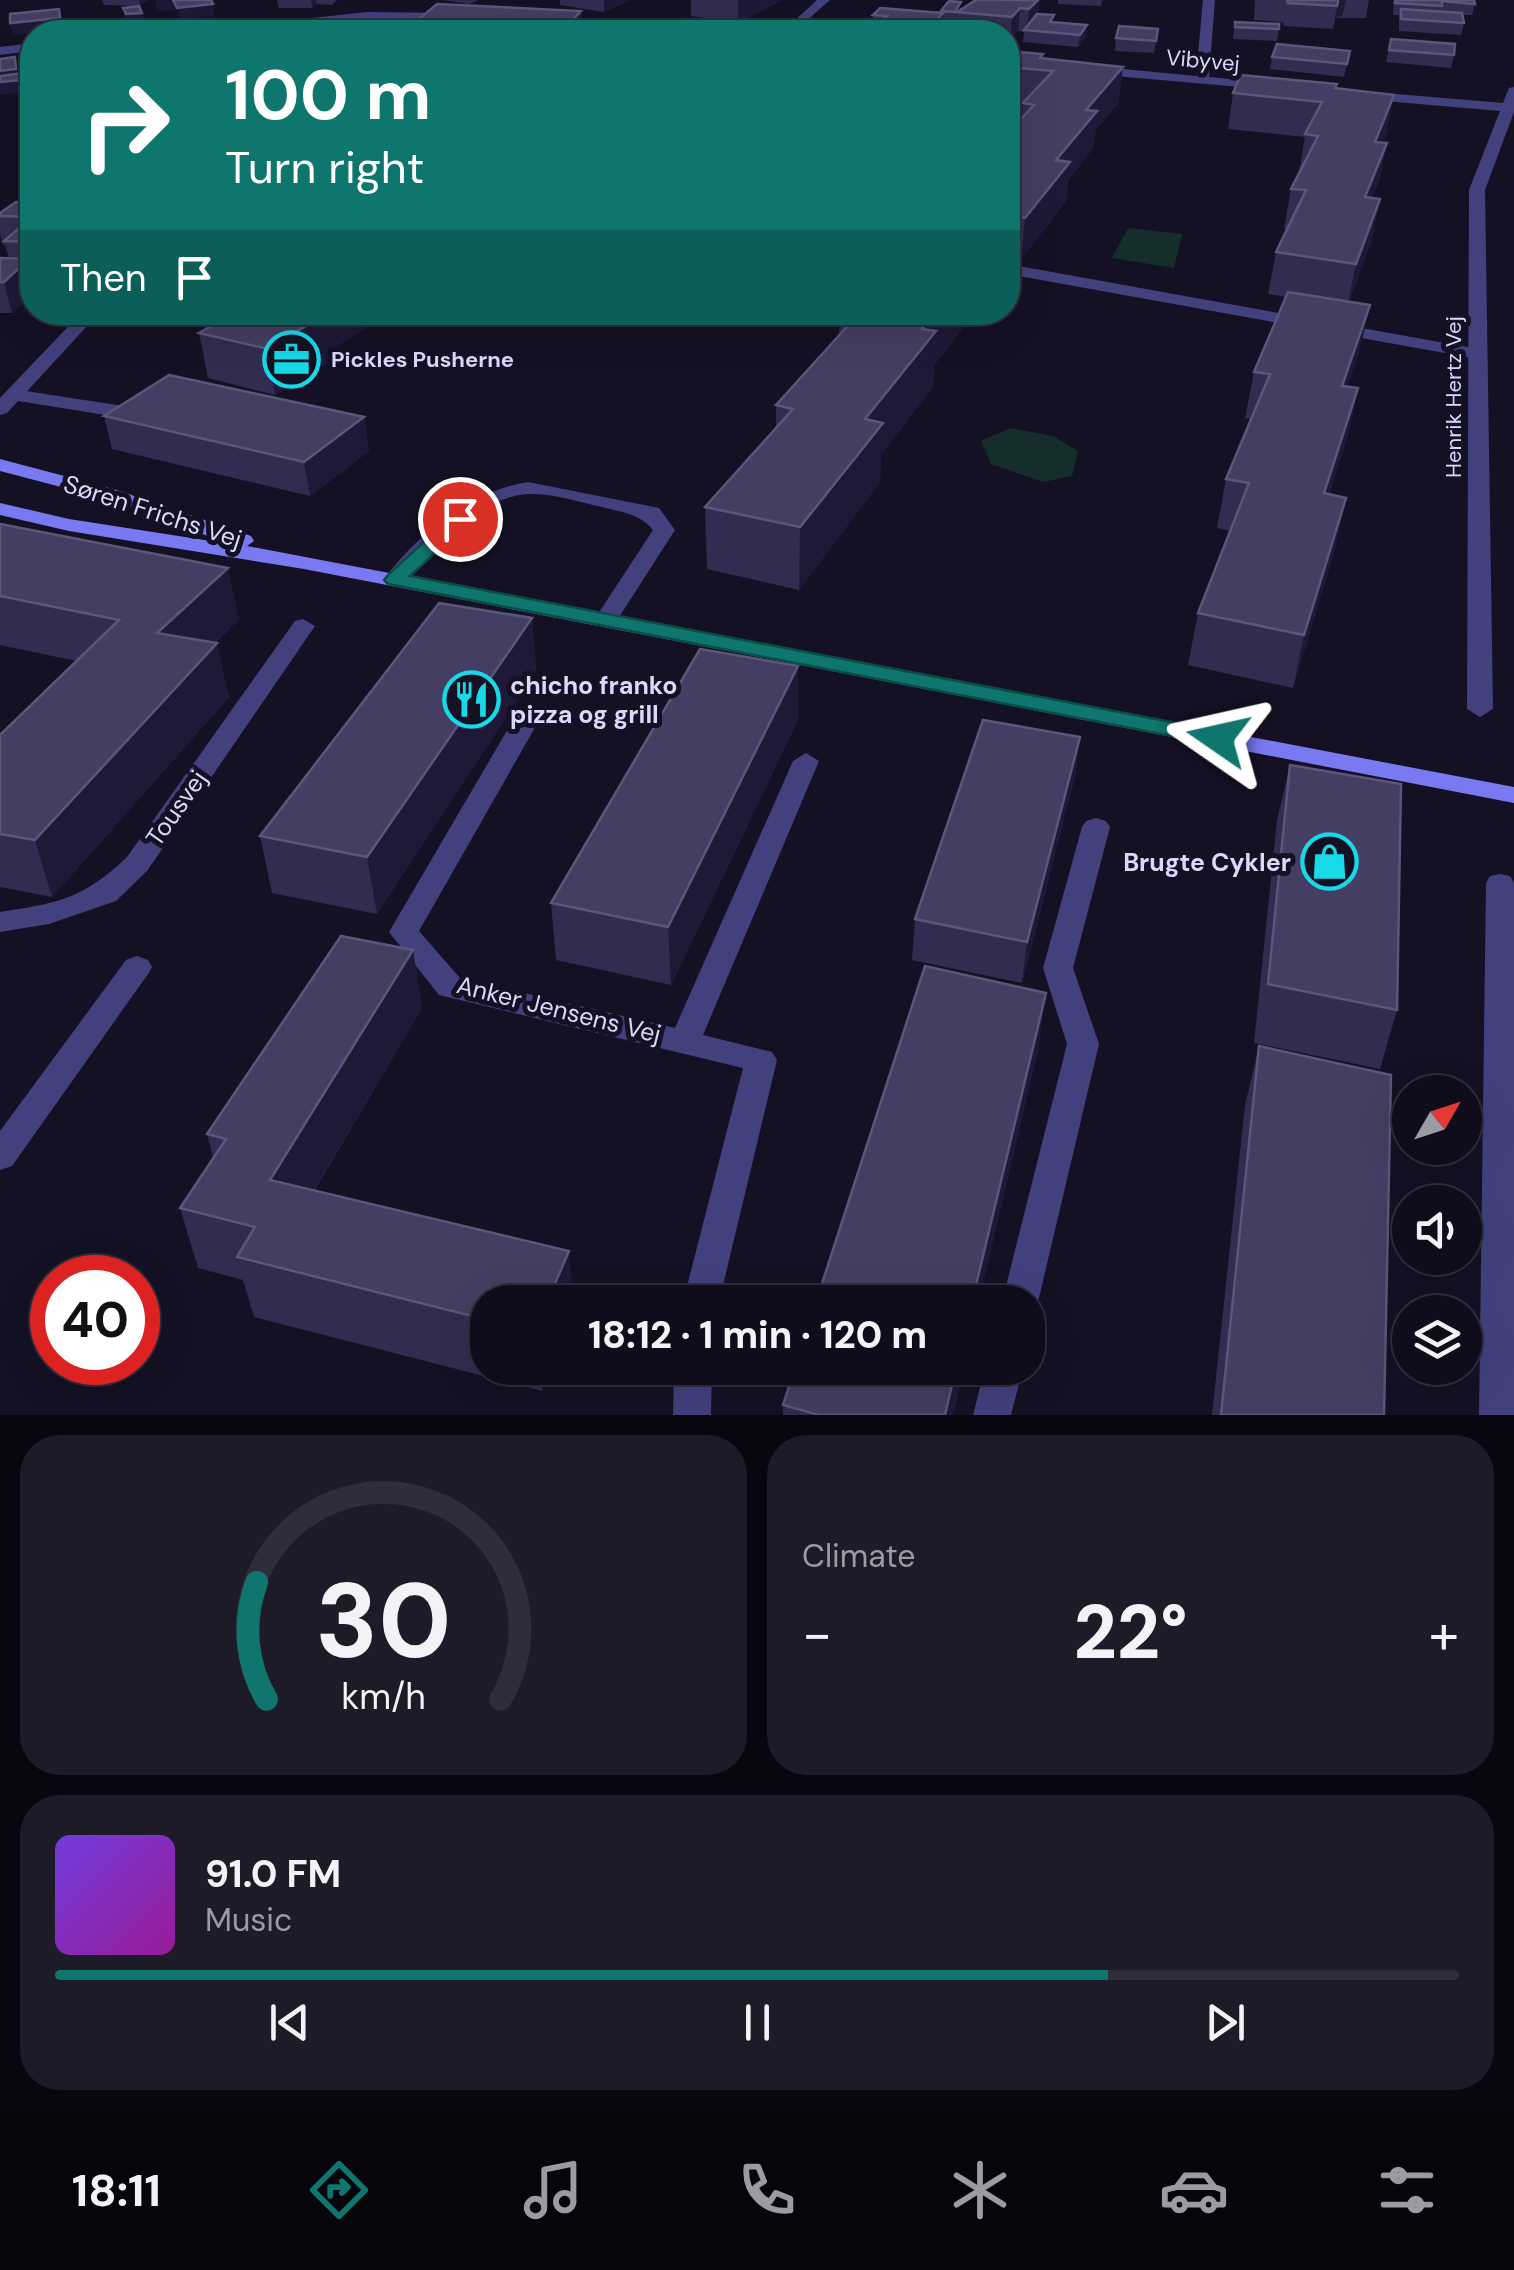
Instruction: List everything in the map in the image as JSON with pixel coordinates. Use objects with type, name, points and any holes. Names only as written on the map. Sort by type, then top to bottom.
[{"type":"street","points":[[363,20],[381,0]]},
{"type":"street","points":[[802,20],[824,0]]},
{"type":"street","points":[[1202,81],[1209,0]]},
{"type":"street","points":[[314,20],[367,15],[467,17]]},
{"type":"street","name":"Vibyvej","points":[[1079,68],[1290,88]]},
{"type":"street","points":[[1343,93],[1512,102]]},
{"type":"street","name":"Henrik Hertz Vej","points":[[1480,709],[1477,190],[1512,102]]},
{"type":"street","points":[[1020,270],[1478,354]]},
{"type":"street","points":[[6,402],[80,325]]},
{"type":"street","points":[[6,402],[136,414]]},
{"type":"street","name":"Søren Frichs Vej","points":[[0,465],[110,494],[304,562]]},
{"type":"street","points":[[395,580],[438,536],[482,502],[527,488],[651,513],[664,530],[606,620]]},
{"type":"street","name":"Søren Frichs Vej","points":[[0,509],[69,525],[304,562],[1514,795]]},
{"type":"street","name":"Tousvej","points":[[0,922],[49,914],[106,894],[137,864],[303,626]]},
{"type":"street","name":"Anker Jensens Vej","points":[[528,716],[404,932],[450,987],[761,1060],[705,1285]]},
{"type":"street","name":"Anker Jensens Vej","points":[[685,1040],[806,761]]},
{"type":"street","points":[[1024,1285],[1084,1044],[1058,968],[1096,827]]},
{"type":"street","points":[[1498,1415],[1500,883]]},
{"type":"street","points":[[0,1157],[137,967]]},
{"type":"street","points":[[692,1415],[693,1385]]},
{"type":"street","points":[[992,1415],[1000,1385]]},
{"type":"green space","points":[[1128,228],[1182,234],[1174,268],[1112,258]]},
{"type":"green space","points":[[1010,428],[1053,436],[1078,451],[1072,476],[1043,482],[991,464],[981,441]]},
{"type":"building","points":[[173,0],[211,0],[213,4],[177,8]]},
{"type":"building","points":[[976,0],[1038,0],[1029,9],[1020,8],[1012,17],[957,12]]},
{"type":"building","points":[[1287,0],[1338,0],[1338,2],[1337,6]]},
{"type":"building","points":[[1395,0],[1474,0],[1475,4],[1442,1],[1442,6]]},
{"type":"building","points":[[949,1],[961,2],[955,12],[941,11]]},
{"type":"building","points":[[437,4],[581,11],[573,20],[418,20]]},
{"type":"building","points":[[139,6],[142,13],[126,14],[123,8]]},
{"type":"building","points":[[880,8],[943,13],[937,20],[882,20],[887,16],[873,15]]},
{"type":"building","points":[[59,9],[60,18],[10,23],[10,14]]},
{"type":"building","points":[[1401,9],[1462,13],[1464,23],[1401,19]]},
{"type":"building","points":[[1037,14],[1054,15],[1050,22],[1087,25],[1080,35],[1024,30]]},
{"type":"building","points":[[1235,22],[1279,24],[1279,29],[1235,27]]},
{"type":"building","points":[[1119,26],[1158,29],[1156,41],[1116,38]]},
{"type":"building","points":[[1391,39],[1455,44],[1454,55],[1389,50]]},
{"type":"building","points":[[1277,44],[1350,51],[1347,64],[1272,57]]},
{"type":"building","points":[[1020,52],[1043,54],[1040,58],[1123,67],[1086,110],[1097,111],[1056,160],[1070,162],[1025,218],[1020,217],[1020,120],[1034,105],[1023,103],[1053,71],[1020,68]]},
{"type":"building","points":[[15,57],[16,69],[0,71],[0,59]]},
{"type":"building","points":[[20,74],[20,80],[0,82],[0,76]]},
{"type":"building","points":[[1241,75],[1337,84],[1335,88],[1394,95],[1375,142],[1387,143],[1365,197],[1380,199],[1356,264],[1276,252],[1306,190],[1291,189],[1318,136],[1305,134],[1322,102],[1233,93]]},
{"type":"building","points":[[16,202],[20,202],[20,217],[0,213]]},
{"type":"building","points":[[20,227],[20,242],[4,241]]},
{"type":"building","points":[[0,258],[20,259],[20,267],[0,282]]},
{"type":"building","points":[[1288,292],[1370,305],[1342,386],[1358,388],[1324,493],[1346,498],[1304,635],[1198,613],[1249,483],[1226,479],[1270,374],[1254,372]]},
{"type":"building","points":[[213,325],[308,325],[268,349],[199,333]]},
{"type":"building","points":[[849,325],[925,325],[922,329],[936,331],[865,419],[883,423],[800,527],[705,507],[793,409],[776,405]]},
{"type":"building","points":[[169,375],[364,417],[304,462],[104,416]]},
{"type":"building","points":[[0,524],[228,568],[157,633],[217,643],[35,840],[0,834],[0,735],[119,620],[0,596]]},
{"type":"building","points":[[439,603],[532,618],[367,857],[260,836]]},
{"type":"building","points":[[700,649],[798,666],[668,927],[551,903]]},
{"type":"building","points":[[983,720],[1080,737],[1027,942],[915,919]]},
{"type":"building","points":[[1290,765],[1401,784],[1397,1010],[1268,984]]},
{"type":"building","points":[[341,936],[413,950],[270,1180],[569,1251],[554,1285],[470,1285],[470,1315],[237,1257],[255,1227],[180,1208],[226,1139],[207,1134]]},
{"type":"building","points":[[925,966],[1046,993],[976,1285],[822,1285]]},
{"type":"building","points":[[1259,1046],[1391,1075],[1384,1415],[1221,1415]]},
{"type":"building","points":[[789,1385],[952,1385],[945,1415],[819,1415],[783,1405]]},
{"type":"place","name":"Pickles Pusherne","points":[[292,359]]},
{"type":"place","name":"chicho franko pizza og grill","points":[[471,699]]},
{"type":"place","name":"Brugte Cykler","points":[[1330,862]]},
{"type":"route","points":[[460,519],[395,580],[1218,738]]}]
